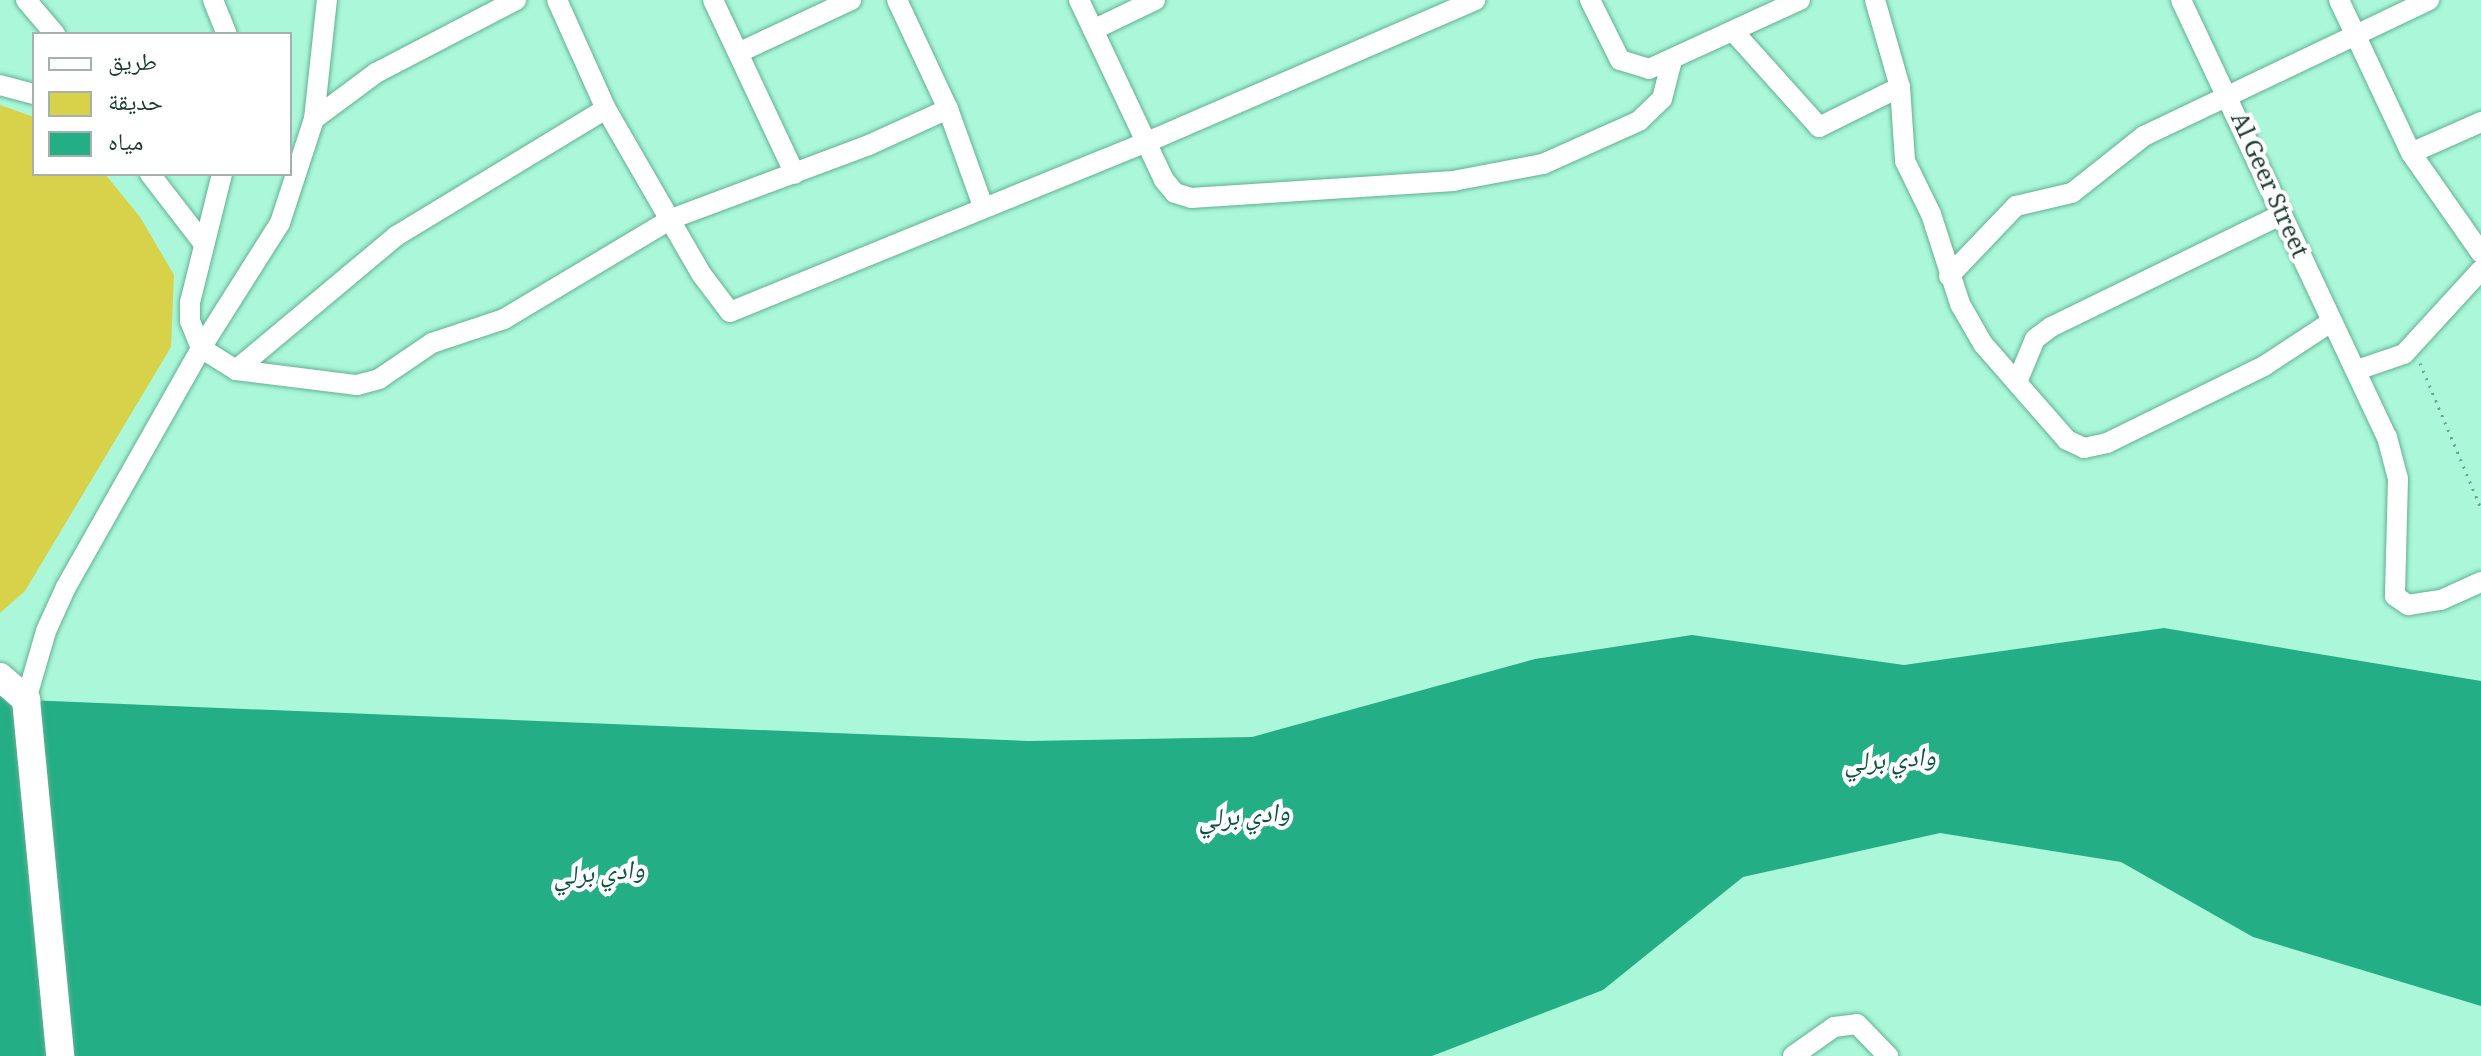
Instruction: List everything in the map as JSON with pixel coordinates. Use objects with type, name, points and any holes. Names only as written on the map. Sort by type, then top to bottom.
[{"type":"street","points":[[26,0],[53,32]]},
{"type":"street","points":[[213,0],[226,32]]},
{"type":"street","points":[[60,1056],[26,700],[46,631],[66,587],[201,348],[280,223],[314,119],[327,0]]},
{"type":"street","points":[[314,119],[376,73],[516,0]]},
{"type":"street","points":[[557,0],[606,109],[730,312],[983,206],[1145,143],[1434,9],[1475,0]]},
{"type":"street","points":[[713,0],[795,174]]},
{"type":"street","points":[[740,52],[851,0]]},
{"type":"street","points":[[897,0],[948,109],[983,206]]},
{"type":"street","points":[[1079,0],[1164,180],[1175,193],[1191,198],[1453,181],[1562,158],[1639,121],[1662,99],[1672,60]]},
{"type":"street","points":[[1093,30],[1155,0]]},
{"type":"street","points":[[1590,0],[1620,60],[1649,69],[1800,0]]},
{"type":"street","points":[[1875,0],[1900,87],[1905,161],[1931,214],[1949,276],[1983,344],[2018,380],[2067,440],[2084,448],[2107,443],[2251,373],[2331,322]]},
{"type":"street","name":"Al Geer Street","points":[[2181,0],[2279,216],[2357,370],[2387,437],[2398,479],[2392,581],[2395,596],[2408,605],[2441,600],[2481,582]]},
{"type":"street","points":[[2339,0],[2411,153],[2481,253]]},
{"type":"street","points":[[1949,276],[2016,206],[2072,193],[2144,136],[2227,98],[2355,32],[2429,0]]},
{"type":"street","points":[[1733,31],[1819,127],[1900,87]]},
{"type":"street","points":[[0,85],[32,93]]},
{"type":"street","points":[[236,370],[396,236],[606,109]]},
{"type":"street","points":[[221,176],[190,302],[190,321],[201,348],[236,370],[335,386],[379,379],[432,343],[518,311],[671,219],[795,174],[948,109]]},
{"type":"street","points":[[2411,153],[2481,122]]},
{"type":"street","points":[[152,176],[204,244]]},
{"type":"street","points":[[2018,380],[2035,339],[2051,327],[2279,216]]},
{"type":"street","points":[[2357,370],[2389,362],[2412,345],[2481,270]]},
{"type":"street","points":[[0,677],[26,700]]},
{"type":"street","points":[[1793,1056],[1834,1027],[1857,1024],[1888,1056]]},
{"type":"path","points":[[2412,345],[2481,508]]},
{"type":"green space","points":[[0,105],[32,116],[32,176],[107,176],[140,217],[174,275],[171,347],[25,591],[0,613]]},
{"type":"water","name":"وادي برلي","points":[[2164,628],[2481,681],[2481,1006],[2253,937],[2121,862],[1940,833],[1743,877],[1603,990],[1432,1056],[0,1056],[0,695],[27,700],[1028,741],[1252,737],[1535,659],[1692,635],[1904,665]]}]
